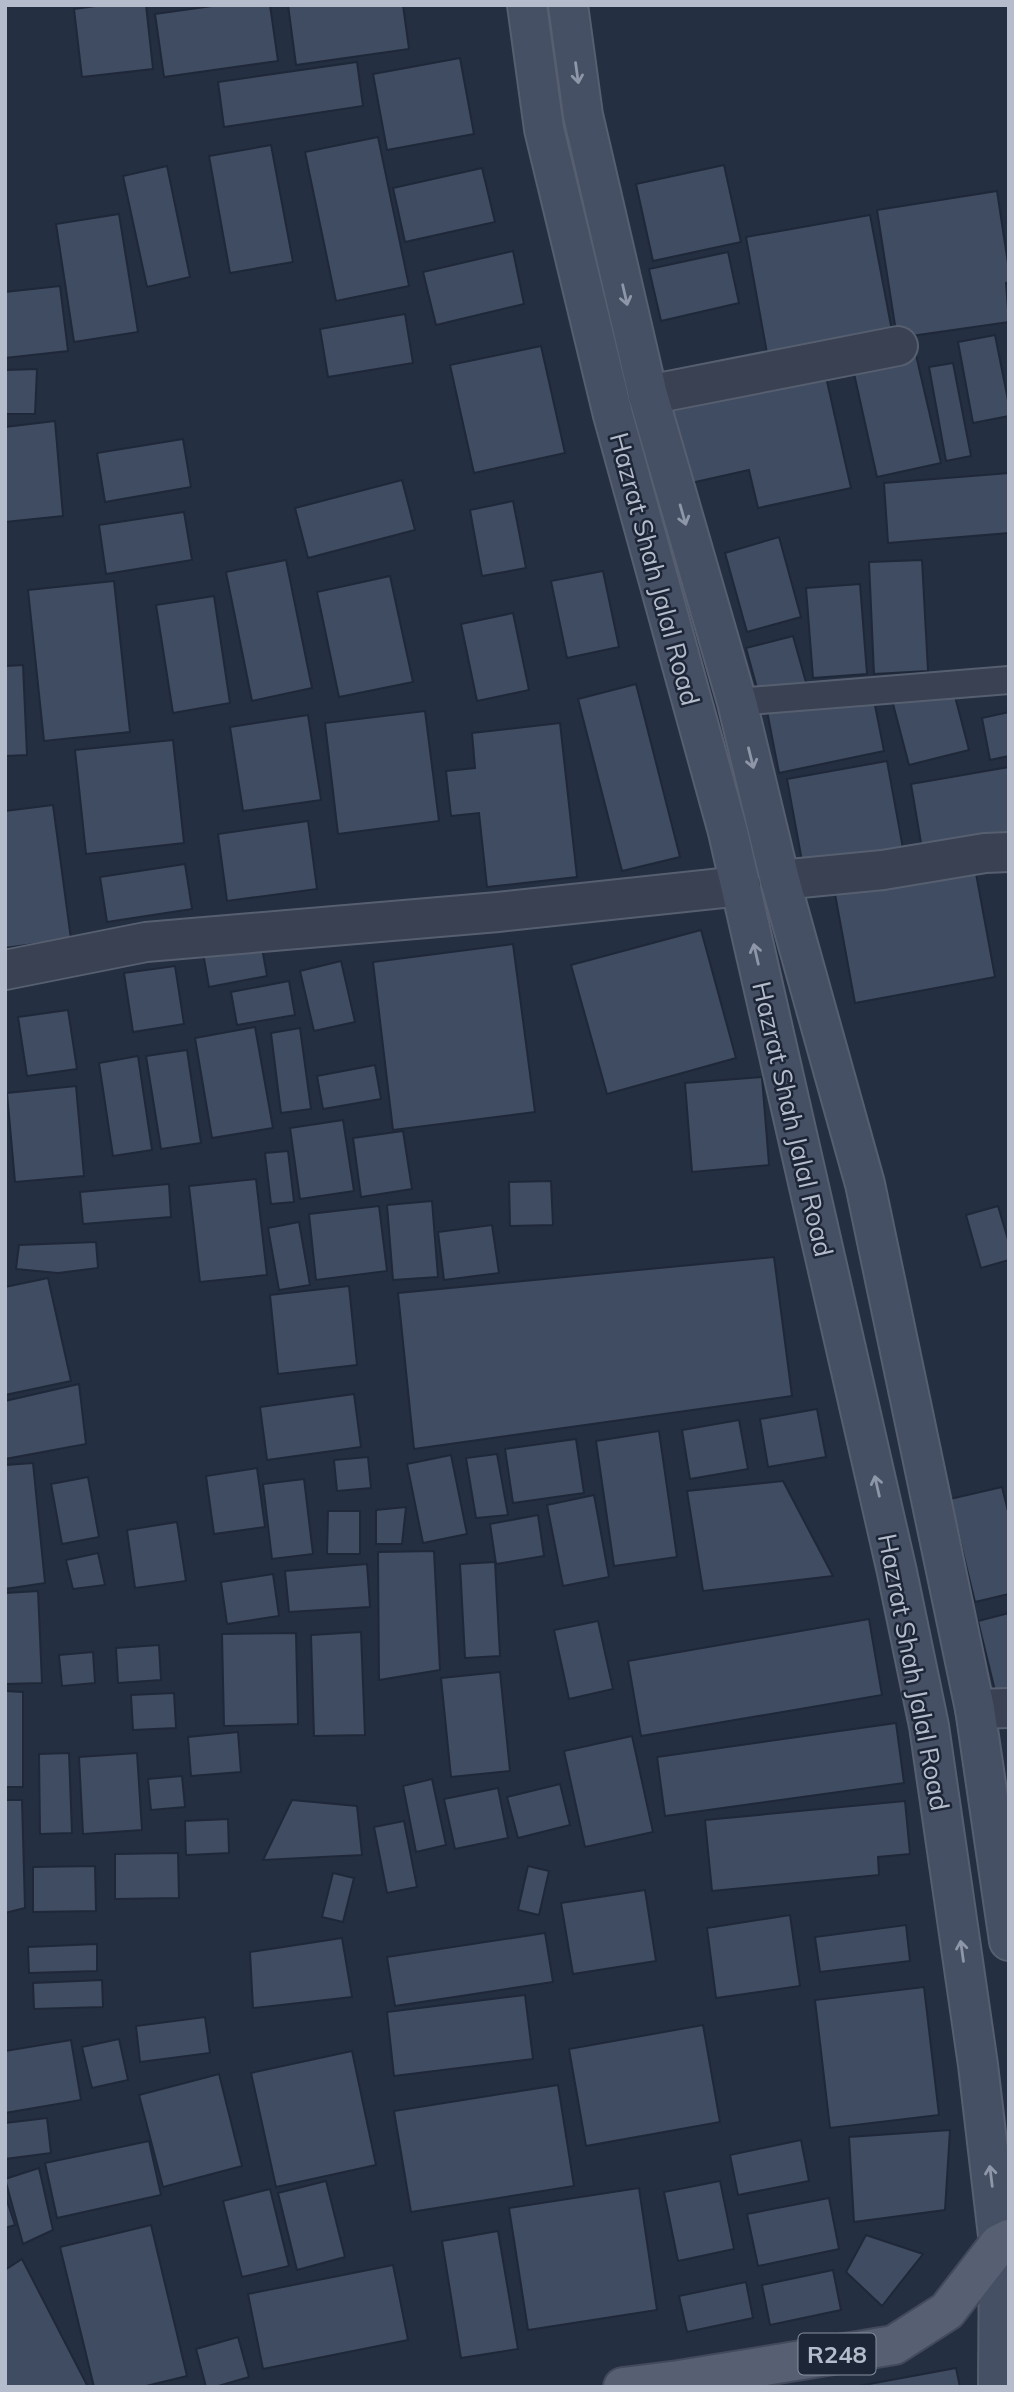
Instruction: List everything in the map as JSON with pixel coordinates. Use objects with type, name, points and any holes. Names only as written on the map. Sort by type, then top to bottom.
[{"type":"main road","name":"Hazrat Shah Jalal Road","points":[[527,5],[544,129],[613,415],[728,832],[897,1572],[929,1726],[1004,2241],[998,2387]]},
{"type":"main road","name":"Hazrat Shah Jalal Road","points":[[568,5],[583,115],[648,396],[737,702],[780,880],[865,1184],[992,1708],[1009,1941]]},
{"type":"main road","name":"R248","points":[[622,2387],[894,2345],[947,2311],[1004,2241]]},
{"type":"street","points":[[648,396],[898,346]]},
{"type":"street","points":[[780,880],[883,870],[985,853],[1009,852]]},
{"type":"street","points":[[5,970],[146,942],[498,912],[741,886]]},
{"type":"lane","points":[[737,702],[1009,680]]},
{"type":"building","points":[[103,5],[146,5],[153,69],[82,77],[74,9]]},
{"type":"building","points":[[219,5],[270,5],[278,61],[164,77],[155,14]]},
{"type":"building","points":[[288,5],[403,5],[409,49],[296,65]]},
{"type":"building","points":[[460,58],[474,134],[387,150],[373,74]]},
{"type":"building","points":[[357,62],[363,106],[224,127],[218,82]]},
{"type":"building","points":[[378,137],[409,286],[336,301],[305,152]]},
{"type":"building","points":[[271,145],[293,262],[230,273],[209,156]]},
{"type":"building","points":[[724,165],[741,242],[653,261],[636,184]]},
{"type":"building","points":[[167,166],[190,277],[147,287],[123,176]]},
{"type":"building","points":[[482,168],[495,222],[405,242],[393,188]]},
{"type":"building","points":[[997,191],[1009,270],[1009,282],[1006,283],[1009,322],[897,338],[877,210]]},
{"type":"building","points":[[119,214],[138,332],[74,342],[56,224]]},
{"type":"building","points":[[870,215],[892,331],[767,353],[746,237]]},
{"type":"building","points":[[513,251],[524,304],[436,325],[423,272]]},
{"type":"building","points":[[728,252],[739,303],[661,321],[649,269]]},
{"type":"building","points":[[60,286],[68,351],[5,358],[5,292]]},
{"type":"building","points":[[405,314],[413,363],[328,377],[320,329]]},
{"type":"building","points":[[995,335],[1009,416],[973,423],[958,342]]},
{"type":"building","points":[[541,346],[565,453],[474,473],[450,365]]},
{"type":"building","points":[[916,355],[941,463],[877,477],[853,369]]},
{"type":"building","points":[[953,363],[971,456],[946,461],[929,367]]},
{"type":"building","points":[[824,368],[851,488],[758,508],[749,470],[682,485],[665,403]]},
{"type":"building","points":[[37,369],[35,414],[5,414],[5,370]]},
{"type":"building","points":[[55,421],[63,516],[5,522],[5,427]]},
{"type":"building","points":[[183,439],[191,487],[105,502],[97,453]]},
{"type":"building","points":[[1009,473],[1009,533],[888,543],[884,483]]},
{"type":"building","points":[[402,480],[415,530],[308,558],[295,508]]},
{"type":"building","points":[[513,501],[526,568],[482,576],[470,510]]},
{"type":"building","points":[[184,512],[192,560],[106,574],[99,525]]},
{"type":"building","points":[[779,537],[801,617],[747,632],[725,553]]},
{"type":"building","points":[[286,560],[312,688],[252,701],[226,572]]},
{"type":"building","points":[[922,560],[928,671],[874,674],[869,562]]},
{"type":"building","points":[[603,571],[619,647],[567,658],[551,581]]},
{"type":"building","points":[[390,576],[413,682],[339,697],[317,592]]},
{"type":"building","points":[[114,581],[130,732],[44,741],[28,590]]},
{"type":"building","points":[[860,584],[867,674],[813,678],[806,588]]},
{"type":"building","points":[[214,596],[230,703],[173,713],[156,605]]},
{"type":"building","points":[[513,613],[529,690],[477,701],[461,624]]},
{"type":"building","points":[[793,636],[807,686],[760,699],[746,648]]},
{"type":"building","points":[[23,665],[27,755],[5,756],[5,666]]},
{"type":"building","points":[[636,684],[680,857],[622,871],[578,699]]},
{"type":"building","points":[[952,685],[969,750],[909,765],[892,700]]},
{"type":"building","points":[[872,690],[884,751],[779,773],[767,711]]},
{"type":"building","points":[[425,711],[439,821],[338,834],[325,723]]},
{"type":"building","points":[[1009,712],[1009,756],[990,760],[982,718]]},
{"type":"building","points":[[308,715],[321,800],[243,811],[230,727]]},
{"type":"building","points":[[560,723],[577,877],[487,887],[479,813],[451,816],[446,771],[475,768],[472,733]]},
{"type":"building","points":[[173,740],[184,843],[86,854],[75,750]]},
{"type":"building","points":[[887,761],[904,854],[804,872],[787,779]]},
{"type":"building","points":[[1009,767],[1009,834],[922,849],[911,784]]},
{"type":"building","points":[[53,805],[71,939],[5,948],[5,811]]},
{"type":"building","points":[[308,821],[317,889],[227,901],[218,834]]},
{"type":"building","points":[[185,864],[192,909],[107,922],[100,877]]},
{"type":"building","points":[[975,868],[995,977],[855,1003],[835,894]]},
{"type":"building","points":[[701,930],[736,1058],[607,1094],[571,965]]},
{"type":"building","points":[[261,942],[267,976],[209,987],[203,953]]},
{"type":"building","points":[[513,944],[535,1112],[393,1130],[373,962]]},
{"type":"building","points":[[341,961],[355,1022],[314,1031],[300,971]]},
{"type":"building","points":[[175,966],[184,1024],[133,1032],[124,973]]},
{"type":"building","points":[[289,981],[295,1015],[237,1025],[231,992]]},
{"type":"building","points":[[68,1010],[77,1069],[27,1076],[18,1017]]},
{"type":"building","points":[[255,1027],[273,1128],[212,1138],[195,1038]]},
{"type":"building","points":[[300,1028],[311,1109],[281,1113],[271,1033]]},
{"type":"building","points":[[187,1050],[201,1143],[161,1149],[146,1056]]},
{"type":"building","points":[[138,1056],[152,1150],[113,1156],[99,1063]]},
{"type":"building","points":[[375,1065],[381,1099],[323,1109],[317,1076]]},
{"type":"building","points":[[762,1077],[769,1165],[692,1172],[685,1083]]},
{"type":"building","points":[[76,1086],[84,1176],[15,1182],[7,1093]]},
{"type":"building","points":[[343,1120],[354,1191],[300,1199],[290,1128]]},
{"type":"building","points":[[403,1131],[412,1189],[361,1197],[353,1138]]},
{"type":"building","points":[[288,1151],[294,1202],[271,1204],[265,1153]]},
{"type":"building","points":[[256,1179],[267,1275],[200,1282],[189,1186]]},
{"type":"building","points":[[551,1181],[553,1225],[510,1226],[509,1182]]},
{"type":"building","points":[[169,1184],[171,1217],[83,1224],[80,1192]]},
{"type":"building","points":[[432,1201],[438,1277],[393,1280],[387,1205]]},
{"type":"building","points":[[379,1206],[387,1271],[316,1280],[309,1214]]},
{"type":"building","points":[[998,1206],[1009,1243],[1009,1260],[981,1268],[966,1215]]},
{"type":"building","points":[[299,1222],[310,1285],[279,1290],[268,1228]]},
{"type":"building","points":[[492,1225],[499,1273],[444,1280],[438,1232]]},
{"type":"building","points":[[96,1242],[98,1268],[58,1273],[16,1269],[19,1245]]},
{"type":"building","points":[[774,1257],[792,1396],[414,1449],[398,1293]]},
{"type":"building","points":[[48,1278],[71,1381],[5,1395],[5,1287]]},
{"type":"building","points":[[349,1286],[357,1365],[278,1374],[270,1295]]},
{"type":"building","points":[[79,1384],[86,1444],[5,1459],[5,1401]]},
{"type":"building","points":[[354,1394],[361,1447],[267,1460],[260,1407]]},
{"type":"building","points":[[817,1409],[826,1457],[768,1467],[760,1419]]},
{"type":"building","points":[[739,1420],[748,1469],[690,1479],[682,1430]]},
{"type":"building","points":[[659,1431],[677,1557],[614,1566],[596,1441]]},
{"type":"building","points":[[576,1439],[584,1493],[513,1503],[505,1449]]},
{"type":"building","points":[[497,1454],[508,1515],[476,1518],[466,1458]]},
{"type":"building","points":[[451,1455],[467,1534],[423,1543],[407,1464]]},
{"type":"building","points":[[368,1457],[371,1488],[337,1491],[334,1460]]},
{"type":"building","points":[[33,1463],[45,1583],[5,1589],[5,1465]]},
{"type":"building","points":[[257,1468],[265,1527],[214,1534],[206,1476]]},
{"type":"building","points":[[88,1477],[99,1537],[62,1544],[51,1484]]},
{"type":"building","points":[[304,1479],[313,1554],[272,1559],[263,1484]]},
{"type":"building","points":[[783,1481],[833,1576],[703,1591],[687,1491]]},
{"type":"building","points":[[1002,1487],[1009,1515],[1009,1594],[975,1602],[950,1499]]},
{"type":"building","points":[[594,1495],[609,1577],[563,1586],[547,1505]]},
{"type":"building","points":[[406,1507],[402,1544],[376,1544],[376,1510]]},
{"type":"building","points":[[328,1511],[360,1511],[360,1554],[327,1554]]},
{"type":"building","points":[[538,1515],[544,1556],[496,1564],[490,1524]]},
{"type":"building","points":[[177,1522],[186,1581],[135,1588],[127,1530]]},
{"type":"building","points":[[434,1551],[440,1670],[379,1680],[378,1552]]},
{"type":"building","points":[[98,1553],[105,1585],[73,1589],[66,1560]]},
{"type":"building","points":[[495,1562],[500,1656],[465,1658],[460,1564]]},
{"type":"building","points":[[367,1564],[370,1607],[289,1612],[285,1571]]},
{"type":"building","points":[[273,1574],[279,1616],[227,1624],[221,1582]]},
{"type":"building","points":[[38,1591],[42,1683],[5,1684],[5,1593]]},
{"type":"building","points":[[1009,1613],[1009,1705],[999,1707],[978,1621]]},
{"type":"building","points":[[869,1619],[882,1695],[641,1736],[628,1661]]},
{"type":"building","points":[[598,1621],[613,1689],[569,1699],[554,1630]]},
{"type":"building","points":[[361,1632],[365,1735],[314,1736],[311,1635]]},
{"type":"building","points":[[296,1633],[298,1724],[224,1726],[222,1634]]},
{"type":"building","points":[[159,1645],[161,1680],[118,1683],[116,1648]]},
{"type":"building","points":[[93,1652],[95,1683],[62,1686],[59,1655]]},
{"type":"building","points":[[500,1672],[510,1771],[451,1777],[441,1678]]},
{"type":"building","points":[[5,1691],[23,1692],[23,1787],[5,1787]]},
{"type":"building","points":[[174,1693],[176,1728],[133,1730],[131,1695]]},
{"type":"building","points":[[896,1723],[904,1783],[665,1816],[657,1757]]},
{"type":"building","points":[[238,1732],[241,1772],[191,1776],[188,1737]]},
{"type":"building","points":[[632,1736],[653,1832],[585,1847],[564,1751]]},
{"type":"building","points":[[69,1753],[72,1833],[40,1834],[39,1754]]},
{"type":"building","points":[[137,1753],[142,1830],[83,1834],[79,1757]]},
{"type":"building","points":[[182,1776],[185,1807],[151,1810],[148,1779]]},
{"type":"building","points":[[432,1779],[446,1845],[416,1852],[403,1786]]},
{"type":"building","points":[[560,1784],[570,1825],[518,1838],[507,1797]]},
{"type":"building","points":[[498,1788],[508,1838],[455,1849],[444,1799]]},
{"type":"building","points":[[5,1800],[22,1800],[25,1908],[5,1913]]},
{"type":"building","points":[[292,1800],[357,1806],[362,1855],[263,1860]]},
{"type":"building","points":[[905,1801],[910,1854],[878,1857],[879,1875],[712,1891],[705,1820]]},
{"type":"building","points":[[228,1819],[229,1853],[186,1855],[185,1821]]},
{"type":"building","points":[[404,1821],[417,1887],[387,1893],[374,1827]]},
{"type":"building","points":[[178,1853],[179,1898],[115,1899],[115,1854]]},
{"type":"building","points":[[95,1866],[96,1911],[33,1912],[33,1867]]},
{"type":"building","points":[[528,1866],[549,1871],[539,1915],[518,1910]]},
{"type":"building","points":[[333,1873],[354,1878],[343,1922],[322,1917]]},
{"type":"building","points":[[645,1890],[656,1961],[573,1974],[561,1903]]},
{"type":"building","points":[[790,1915],[800,1986],[716,1998],[707,1928]]},
{"type":"building","points":[[906,1925],[910,1961],[820,1972],[815,1937]]},
{"type":"building","points":[[545,1933],[553,1982],[395,2006],[387,1957]]},
{"type":"building","points":[[342,1938],[352,1997],[253,2008],[250,1952]]},
{"type":"building","points":[[97,1944],[97,1971],[29,1973],[28,1947]]},
{"type":"building","points":[[102,1980],[103,2007],[34,2009],[33,1983]]},
{"type":"building","points":[[924,1987],[939,2115],[830,2128],[815,2000]]},
{"type":"building","points":[[525,1995],[533,2059],[394,2076],[387,2012]]},
{"type":"building","points":[[205,2017],[210,2053],[140,2062],[136,2026]]},
{"type":"building","points":[[703,2025],[720,2122],[586,2146],[569,2049]]},
{"type":"building","points":[[119,2039],[128,2080],[92,2088],[82,2047]]},
{"type":"building","points":[[71,2040],[81,2100],[5,2113],[5,2051]]},
{"type":"building","points":[[352,2051],[376,2165],[276,2187],[251,2073]]},
{"type":"building","points":[[219,2074],[242,2166],[163,2187],[139,2095]]},
{"type":"building","points":[[558,2085],[574,2186],[411,2212],[394,2111]]},
{"type":"building","points":[[47,2118],[51,2153],[5,2159],[5,2123]]},
{"type":"building","points":[[950,2130],[945,2210],[854,2222],[849,2137]]},
{"type":"building","points":[[801,2140],[809,2181],[738,2195],[730,2155]]},
{"type":"building","points":[[149,2141],[161,2195],[57,2218],[45,2163]]},
{"type":"building","points":[[39,2168],[53,2230],[23,2244],[5,2179]]},
{"type":"building","points":[[326,2181],[345,2257],[297,2270],[278,2193]]},
{"type":"building","points":[[720,2181],[734,2249],[678,2261],[664,2192]]},
{"type":"building","points":[[639,2188],[657,2310],[528,2330],[509,2208]]},
{"type":"building","points":[[270,2189],[289,2266],[242,2277],[223,2201]]},
{"type":"building","points":[[5,2195],[15,2225],[5,2228]]},
{"type":"building","points":[[829,2198],[839,2249],[758,2266],[747,2214]]},
{"type":"building","points":[[151,2225],[187,2376],[142,2387],[94,2387],[60,2247]]},
{"type":"building","points":[[498,2231],[518,2349],[461,2358],[442,2241]]},
{"type":"building","points":[[866,2235],[923,2254],[882,2306],[846,2272]]},
{"type":"building","points":[[22,2259],[88,2387],[5,2387],[5,2270]]},
{"type":"building","points":[[393,2265],[408,2340],[263,2369],[248,2294]]},
{"type":"building","points":[[833,2270],[841,2310],[770,2325],[762,2285]]},
{"type":"building","points":[[746,2282],[753,2318],[687,2332],[679,2296]]},
{"type":"building","points":[[238,2337],[249,2377],[206,2387],[196,2349]]},
{"type":"building","points":[[956,2368],[960,2387],[853,2387]]}]
